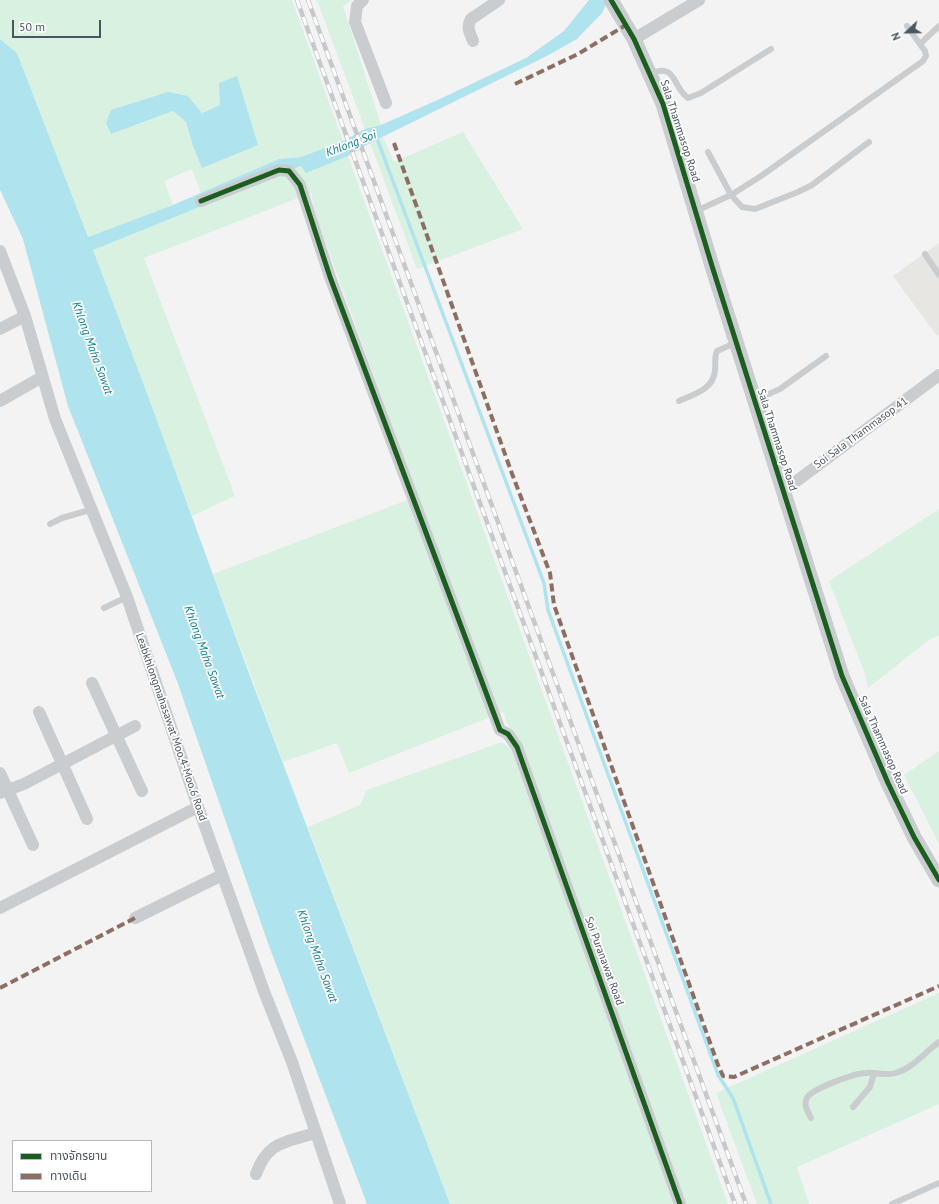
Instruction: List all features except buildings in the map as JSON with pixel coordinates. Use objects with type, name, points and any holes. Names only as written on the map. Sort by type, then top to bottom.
[{"type":"street","points":[[363,0],[357,6],[356,22],[386,103]]},
{"type":"street","points":[[473,41],[468,24],[471,19],[499,0]]},
{"type":"street","points":[[634,39],[699,0]]},
{"type":"street","name":"Sala Thammasop Road","points":[[612,2],[634,39],[663,104],[736,343],[842,676],[888,783],[914,837],[939,880]]},
{"type":"street","name":"Soi Puranawat Road","points":[[201,201],[278,170],[289,171],[300,185],[335,291],[500,730],[508,734],[517,747],[680,1204]]},
{"type":"street","name":"Leabkhlongmahasawat Moo.4-Moo.6 Road","points":[[0,251],[25,316],[55,419],[93,509],[127,597],[198,807],[265,994],[292,1062],[340,1204]]},
{"type":"street","points":[[0,329],[25,316]]},
{"type":"street","name":"Soi Sala Thammasop 41","points":[[783,493],[794,483],[939,375]]},
{"type":"street","points":[[0,401],[42,377]]},
{"type":"street","points":[[92,683],[142,791]]},
{"type":"street","points":[[39,712],[87,819]]},
{"type":"street","points":[[4,791],[24,784],[135,726]]},
{"type":"street","points":[[0,773],[4,791],[33,845]]},
{"type":"street","points":[[0,908],[198,807]]},
{"type":"street","points":[[135,918],[222,875]]},
{"type":"street","points":[[256,1174],[261,1161],[272,1148],[315,1133]]},
{"type":"lane","points":[[696,211],[731,195],[761,176],[923,60],[926,56],[925,51],[921,43],[907,26]]},
{"type":"lane","points":[[921,43],[939,26]]},
{"type":"lane","points":[[650,73],[660,69],[666,70],[670,73],[684,95],[688,98],[701,93],[772,49]]},
{"type":"lane","points":[[708,152],[731,195],[742,207],[755,209],[812,185],[869,142]]},
{"type":"lane","points":[[925,254],[939,275]]},
{"type":"lane","points":[[679,401],[705,389],[711,383],[715,376],[715,356],[717,351],[736,343]]},
{"type":"lane","points":[[754,400],[780,389],[826,356]]},
{"type":"lane","points":[[50,524],[62,518],[93,509]]},
{"type":"lane","points":[[104,608],[127,597]]},
{"type":"lane","points":[[810,1118],[806,1108],[807,1097],[815,1091],[854,1075],[866,1073],[884,1075],[897,1072],[910,1066],[939,1042]]},
{"type":"lane","points":[[853,1107],[870,1087],[874,1074]]},
{"type":"lane","points":[[892,1204],[939,1182]]},
{"type":"shaded area","points":[[939,243],[939,334],[937,336],[893,276]]},
{"type":"green space","points":[[0,0],[292,0],[343,141],[301,157],[279,159],[201,193],[192,169],[164,181],[173,205],[88,237],[17,53],[0,40]],"holes":[[[188,96],[202,113],[220,105],[193,146],[186,122],[173,111],[111,134],[106,123]]]},
{"type":"green space","points":[[317,0],[352,0],[343,6],[381,125],[365,129]]},
{"type":"green space","points":[[463,132],[523,229],[417,269],[370,143],[383,137],[394,162]]},
{"type":"green space","points":[[348,156],[728,1204],[686,1204],[624,1036],[522,747],[507,723],[503,712],[349,773],[337,743],[283,762],[213,574],[418,496],[318,222],[311,193],[144,258],[235,496],[192,516],[92,250],[302,166],[306,172]]},
{"type":"green space","points":[[939,509],[939,636],[930,639],[868,688],[865,674],[829,581]]},
{"type":"green space","points":[[502,742],[511,749],[675,1204],[450,1204],[308,827],[360,805],[367,790]]},
{"type":"green space","points":[[939,751],[939,844],[904,775]]},
{"type":"green space","points":[[939,993],[939,1104],[797,1167],[809,1204],[757,1204],[716,1093]]},
{"type":"water","points":[[589,0],[608,0],[602,13],[577,39],[545,57],[370,143],[348,156],[306,173],[301,166],[93,250],[251,679],[450,1204],[367,1204],[269,946],[177,681],[68,406],[23,239],[0,190],[0,39],[17,53],[88,237],[173,205],[279,159],[301,157],[343,141],[365,129],[381,125],[442,98],[526,58],[564,31]]},
{"type":"water","points":[[237,76],[258,145],[202,168],[193,146],[186,122],[173,111],[111,134],[106,123],[111,110],[168,92],[188,96],[202,113],[220,105],[219,83]]},
{"type":"waterway","name":"Khlong Soi","points":[[376,136],[544,583],[548,610],[718,1075],[733,1098],[771,1204]]},
{"type":"railway","points":[[297,0],[735,1204]]},
{"type":"railway","points":[[308,0],[746,1204]]},
{"type":"marked path","points":[[515,84],[578,54],[626,25]]},
{"type":"marked path","points":[[394,143],[511,471],[550,573],[554,605],[723,1076],[734,1077],[939,986]]},
{"type":"marked path","points":[[0,988],[135,918]]},
{"type":"cycle path","points":[[611,0],[634,39],[663,104],[712,266],[842,676],[888,783],[914,837],[939,880]]},
{"type":"cycle path","points":[[201,201],[279,170],[289,171],[300,185],[330,277],[500,730],[508,734],[517,747],[680,1204]]},
{"type":"water label","name":"Khlong Maha Sawat","points":[[92,348]]},
{"type":"water label","name":"Khlong Maha Sawat","points":[[204,652]]},
{"type":"water label","name":"Khlong Maha Sawat","points":[[317,956]]}]
